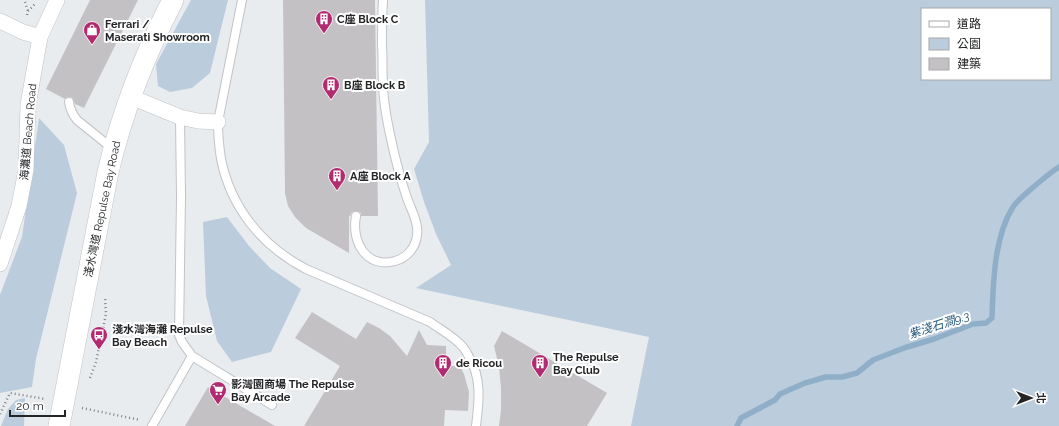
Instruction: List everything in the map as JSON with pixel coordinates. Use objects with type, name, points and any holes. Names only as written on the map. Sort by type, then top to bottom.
[{"type":"main road","name":"淺水灣道 Repulse Bay Road","points":[[59,426],[113,149],[146,58],[173,0]]},
{"type":"street","name":"海灘道 Beach Road","points":[[0,264],[19,206],[26,170],[28,105],[40,37],[57,0]]},
{"type":"street","points":[[0,21],[23,32],[40,37]]},
{"type":"street","points":[[131,97],[180,117],[198,121],[218,122]]},
{"type":"lane","points":[[242,0],[218,122],[221,158],[225,175],[240,208],[263,238],[290,261],[430,322],[449,334],[464,347],[473,363],[478,381],[479,404],[476,426]]},
{"type":"lane","points":[[356,216],[356,234],[359,244],[364,254],[370,259],[388,263],[397,261],[411,251],[415,244],[418,235],[418,226],[406,196],[397,165],[386,111],[383,83],[383,0]]},
{"type":"lane","points":[[69,102],[72,114],[77,120],[113,149]]},
{"type":"lane","points":[[180,117],[181,197],[179,334],[182,342],[192,356],[272,405]]},
{"type":"lane","points":[[154,424],[192,356]]},
{"type":"path","points":[[25,2],[28,11],[38,0]]},
{"type":"path","points":[[0,414],[10,392],[41,398]]},
{"type":"path","points":[[78,407],[154,424]]},
{"type":"green space","points":[[191,0],[228,0],[210,73],[192,88],[170,92],[158,86],[156,64]]},
{"type":"green space","points":[[425,0],[1059,0],[1059,426],[631,426],[649,337],[416,288],[451,265],[436,234],[414,169],[429,142]]},
{"type":"green space","points":[[39,118],[64,145],[77,193],[36,359],[32,387],[0,393],[0,295],[22,237]]},
{"type":"green space","points":[[227,217],[249,246],[270,268],[301,289],[271,352],[232,362],[217,341],[206,296],[203,222]]},
{"type":"green space","points":[[25,398],[24,426],[1,426],[8,409],[16,400]]},
{"type":"building","name":"Ferrari / Maserati Showroom","points":[[90,0],[138,0],[84,108],[75,104],[71,97],[65,99],[46,89]]},
{"type":"building","points":[[283,0],[375,0],[378,216],[361,216],[361,213],[357,211],[352,212],[349,216],[349,253],[306,228],[295,217],[288,206],[285,193]]},
{"type":"building","points":[[312,312],[356,339],[367,322],[390,336],[407,356],[419,330],[427,345],[446,346],[446,366],[460,366],[464,374],[469,392],[468,411],[445,410],[444,426],[304,426],[340,366],[295,338]]},
{"type":"building","name":"The Repulse Bay Club","points":[[502,331],[607,393],[587,426],[499,426],[501,388],[499,367],[494,346]]},
{"type":"building","name":"影灣園商場 The Repulse Bay Arcade","points":[[208,387],[275,426],[185,426]]},
{"type":"waterway","name":"紫淺石澗9.3","points":[[737,426],[741,418],[775,400],[780,394],[805,383],[826,377],[842,377],[857,373],[873,360],[973,324],[986,323],[992,318],[994,276],[998,246],[1007,219],[1015,204],[1045,177],[1059,167]]},
{"type":"place","name":"C座 Block C","points":[[324,34]]},
{"type":"place","name":"Ferrari / Maserati Showroom","points":[[92,45]]},
{"type":"place","name":"B座 Block B","points":[[331,100]]},
{"type":"place","name":"A座 Block A","points":[[337,191]]},
{"type":"place","name":"淺水灣海灘 Repulse Bay Beach","points":[[99,350]]},
{"type":"place","name":"de Ricou","points":[[443,378]]},
{"type":"place","name":"The Repulse Bay Club","points":[[540,378]]},
{"type":"place","name":"影灣園商場 The Repulse Bay Arcade","points":[[218,405]]}]
